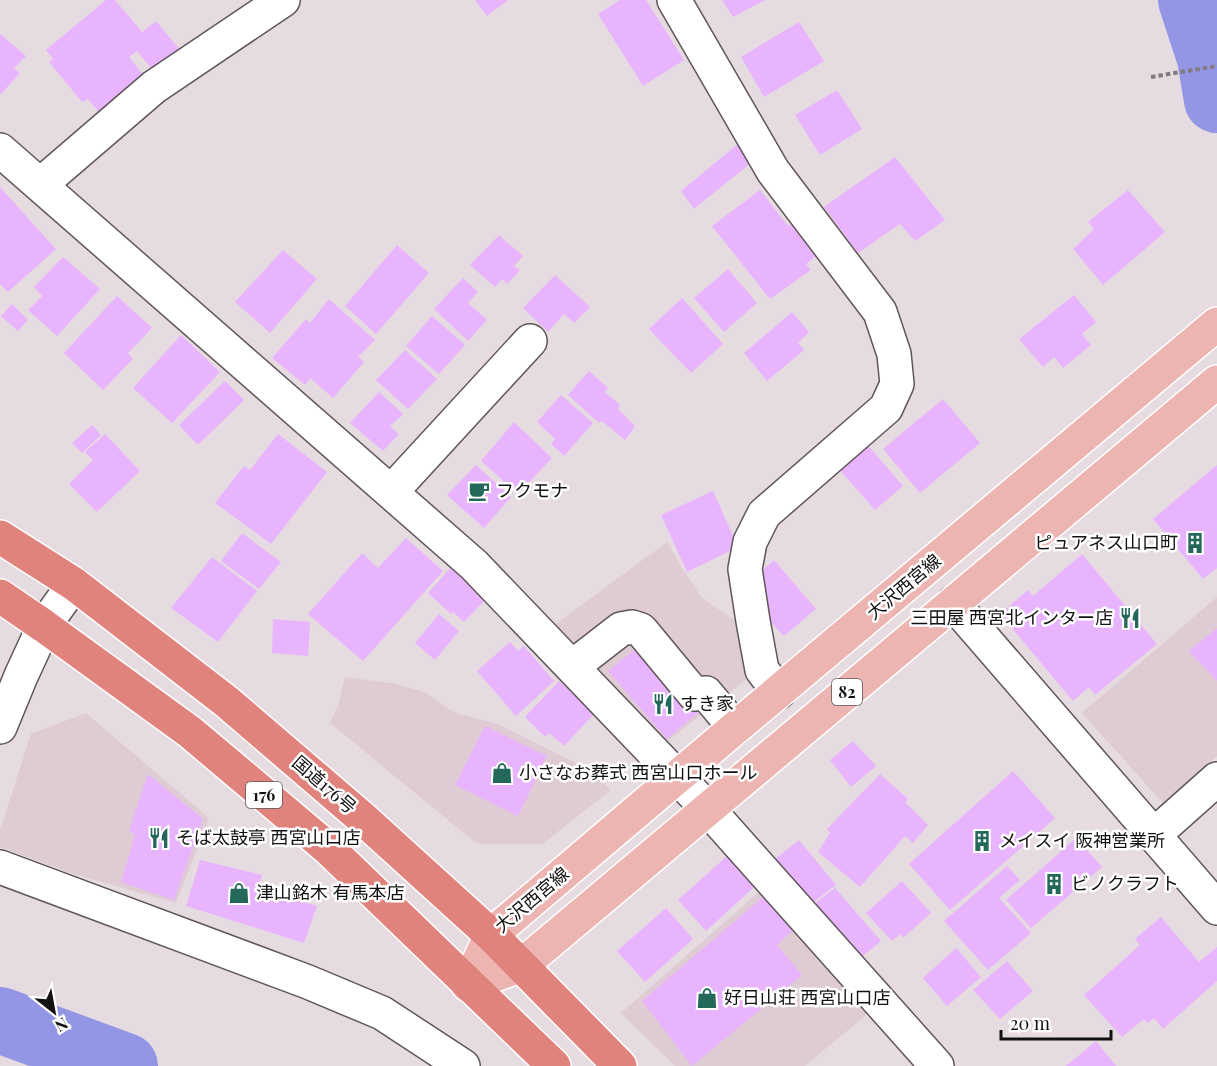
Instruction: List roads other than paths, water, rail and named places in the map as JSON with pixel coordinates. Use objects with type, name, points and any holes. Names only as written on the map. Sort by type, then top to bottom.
[{"type":"highway","name":"国道176号","points":[[0,537],[74,584],[227,702],[361,817],[522,965],[609,1062]]},
{"type":"highway","name":"176","points":[[0,596],[190,732],[312,835],[554,1066]]},
{"type":"main road","name":"大沢西宮線","points":[[468,985],[491,935],[1217,324]]},
{"type":"main road","name":"82","points":[[468,985],[522,965],[1217,382]]},
{"type":"street","points":[[40,185],[154,87],[283,0]]},
{"type":"street","points":[[674,0],[773,171],[880,312],[894,354],[897,384],[886,408],[764,514],[750,542],[745,568],[762,670],[779,692]]},
{"type":"street","points":[[0,150],[474,565],[708,808],[937,1066]]},
{"type":"street","points":[[391,492],[530,340]]},
{"type":"street","points":[[0,727],[44,626],[74,584]]},
{"type":"street","points":[[953,603],[1217,908]]},
{"type":"street","points":[[572,667],[621,629],[632,627],[641,630],[694,694],[706,693],[735,728]]},
{"type":"street","points":[[1154,834],[1217,779]]},
{"type":"street","points":[[0,867],[297,977],[372,1009],[422,1038],[463,1066]]},
{"type":"waterway","points":[[1191,0],[1210,58],[1217,100]]},
{"type":"waterway","points":[[0,1020],[125,1066]]},
{"type":"place","name":"フクモナ","points":[[479,491]]},
{"type":"place","name":"ピュアネス山口町","points":[[1195,543]]},
{"type":"place","name":"三田屋 西宮北インター店","points":[[1130,618]]},
{"type":"place","name":"すき家","points":[[663,704]]},
{"type":"place","name":"小さなお葬式 西宮山口ホール","points":[[502,773]]},
{"type":"place","name":"そば太鼓亭 西宮山口店","points":[[159,838]]},
{"type":"place","name":"メイスイ 阪神営業所","points":[[982,841]]},
{"type":"place","name":"ビノクラフト","points":[[1054,884]]},
{"type":"place","name":"津山銘木 有馬本店","points":[[239,893]]},
{"type":"place","name":"好日山荘 西宮山口店","points":[[707,998]]}]
